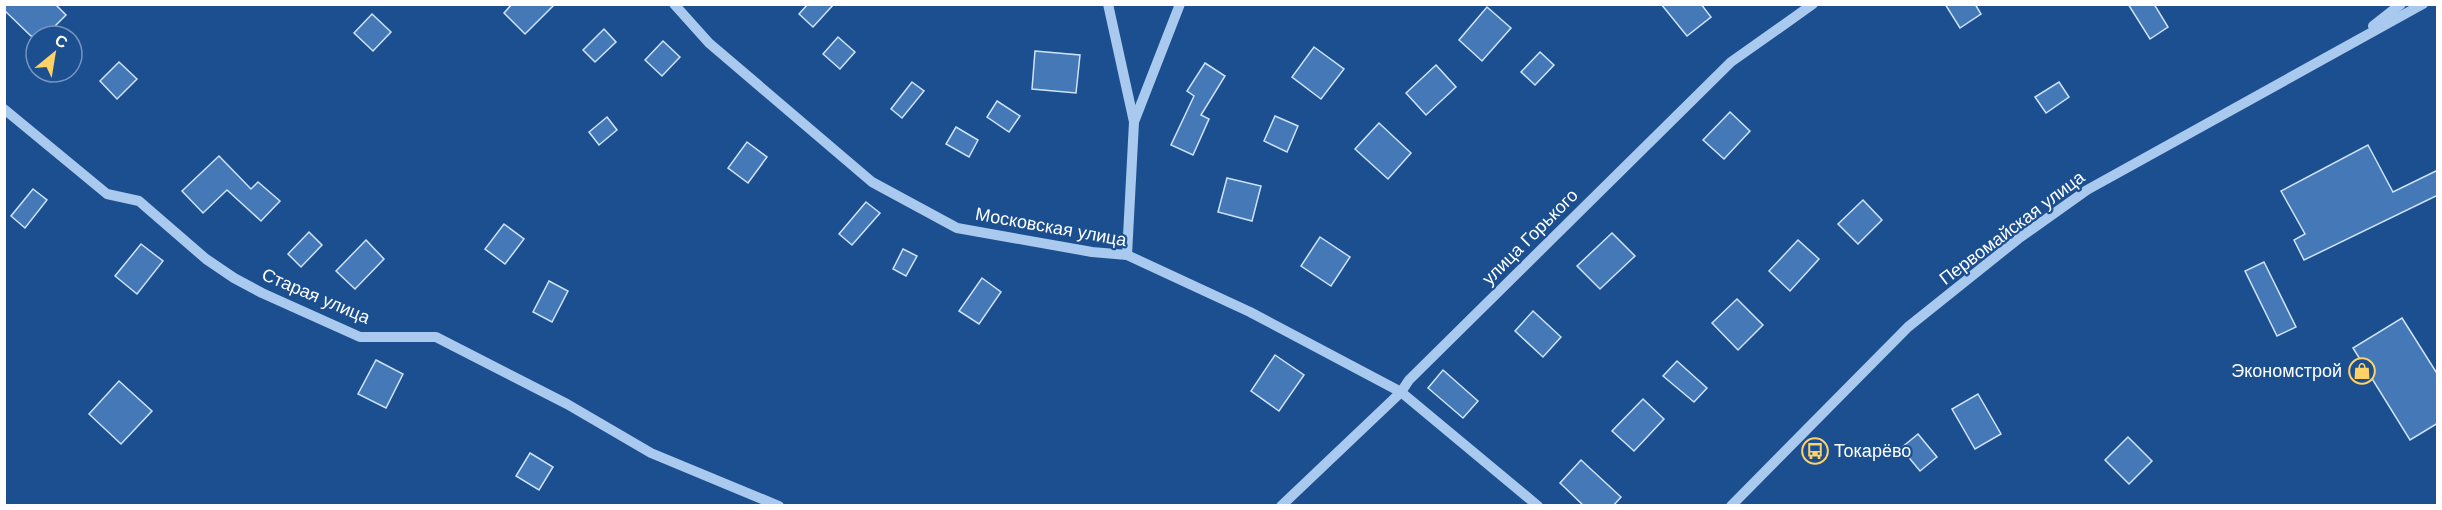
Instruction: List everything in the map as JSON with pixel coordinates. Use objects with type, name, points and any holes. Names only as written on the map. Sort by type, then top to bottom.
[{"type":"street","name":"Московская улица","points":[[674,4],[709,43],[872,182],[957,228],[1081,250],[1127,255],[1250,312],[1401,392],[1538,506]]},
{"type":"street","points":[[1108,4],[1134,122],[1127,255]]},
{"type":"street","points":[[1134,122],[1180,4]]},
{"type":"street","name":"улица Горького","points":[[1281,506],[1401,392],[1409,380],[1731,62],[1813,4]]},
{"type":"street","points":[[2346,47],[2401,4]]},
{"type":"street","name":"Первомайская улица","points":[[1731,506],[1908,327],[2018,239],[2087,190],[2423,4]]},
{"type":"street","name":"Старая улица","points":[[4,109],[107,194],[139,201],[206,259],[262,293],[360,337],[436,337],[567,404],[651,453],[779,506]]},
{"type":"building","points":[[4,4],[55,4],[66,15],[57,24],[24,24],[24,29],[4,10]]},
{"type":"building","points":[[512,4],[555,4],[525,34],[504,13]]},
{"type":"building","points":[[808,4],[834,4],[813,27],[799,14]]},
{"type":"building","points":[[1661,4],[1701,4],[1711,17],[1687,36]]},
{"type":"building","points":[[1945,4],[1975,4],[1981,14],[1960,28]]},
{"type":"building","points":[[2128,4],[2154,4],[2168,27],[2150,39]]},
{"type":"building","points":[[1487,7],[1511,28],[1482,61],[1459,40]]},
{"type":"building","points":[[372,14],[391,32],[373,51],[354,33]]},
{"type":"building","points":[[604,29],[616,42],[595,62],[583,50]]},
{"type":"building","points":[[838,37],[855,52],[840,69],[823,54]]},
{"type":"building","points":[[663,41],[680,57],[662,76],[645,60]]},
{"type":"building","points":[[1314,47],[1344,69],[1321,99],[1292,77]]},
{"type":"building","points":[[1035,51],[1080,55],[1076,93],[1032,89]]},
{"type":"building","points":[[1540,52],[1554,65],[1535,85],[1521,72]]},
{"type":"building","points":[[119,62],[137,79],[117,99],[100,81]]},
{"type":"building","points":[[1205,63],[1225,76],[1201,115],[1209,119],[1193,155],[1171,145],[1194,96],[1187,91]]},
{"type":"building","points":[[1436,65],[1456,87],[1426,115],[1406,93]]},
{"type":"building","points":[[912,82],[924,91],[902,118],[891,109]]},
{"type":"building","points":[[2059,82],[2069,97],[2046,113],[2035,97]]},
{"type":"building","points":[[997,101],[1020,116],[1009,132],[987,117]]},
{"type":"building","points":[[1730,112],[1750,131],[1724,159],[1703,140]]},
{"type":"building","points":[[1275,116],[1298,126],[1287,152],[1264,141]]},
{"type":"building","points":[[607,117],[617,130],[599,145],[589,132]]},
{"type":"building","points":[[1379,123],[1411,153],[1388,179],[1355,149]]},
{"type":"building","points":[[956,127],[978,140],[969,157],[946,144]]},
{"type":"building","points":[[747,142],[767,157],[748,183],[728,168]]},
{"type":"building","points":[[2368,145],[2393,192],[2438,170],[2438,195],[2304,260],[2294,240],[2305,234],[2281,191]]},
{"type":"building","points":[[219,156],[251,189],[258,182],[280,201],[261,221],[227,190],[203,213],[182,191]]},
{"type":"building","points":[[1227,178],[1261,186],[1252,221],[1218,212]]},
{"type":"building","points":[[33,189],[47,200],[25,228],[11,216]]},
{"type":"building","points":[[1863,200],[1882,220],[1858,244],[1838,224]]},
{"type":"building","points":[[866,202],[880,213],[852,245],[839,234]]},
{"type":"building","points":[[504,224],[524,239],[505,264],[485,249]]},
{"type":"building","points":[[309,232],[322,245],[301,267],[288,254]]},
{"type":"building","points":[[1612,233],[1635,256],[1600,289],[1577,266]]},
{"type":"building","points":[[1320,237],[1350,257],[1331,286],[1301,266]]},
{"type":"building","points":[[366,240],[384,259],[355,289],[336,271]]},
{"type":"building","points":[[1798,240],[1819,259],[1790,291],[1769,271]]},
{"type":"building","points":[[141,244],[163,261],[137,294],[115,276]]},
{"type":"building","points":[[903,249],[917,256],[906,276],[893,269]]},
{"type":"building","points":[[2264,262],[2296,327],[2277,336],[2245,271]]},
{"type":"building","points":[[982,278],[1001,292],[979,324],[959,311]]},
{"type":"building","points":[[549,281],[568,291],[552,322],[533,312]]},
{"type":"building","points":[[1737,299],[1763,325],[1738,350],[1712,323]]},
{"type":"building","points":[[1533,311],[1561,337],[1543,357],[1515,331]]},
{"type":"building","points":[[2402,318],[2438,375],[2438,423],[2410,440],[2353,348]]},
{"type":"building","points":[[1275,355],[1304,375],[1279,411],[1251,391]]},
{"type":"building","points":[[376,360],[403,374],[386,408],[358,394]]},
{"type":"building","points":[[1677,361],[1707,388],[1694,402],[1663,376]]},
{"type":"building","points":[[1443,370],[1478,401],[1463,418],[1428,388]]},
{"type":"building","points":[[119,381],[152,411],[121,444],[89,414]]},
{"type":"building","points":[[1978,394],[2001,434],[1975,449],[1952,409]]},
{"type":"building","points":[[1643,399],[1664,419],[1634,451],[1612,431]]},
{"type":"building","points":[[1918,434],[1937,457],[1920,471],[1901,448]]},
{"type":"building","points":[[2128,437],[2152,461],[2129,484],[2105,460]]},
{"type":"building","points":[[530,453],[553,467],[539,490],[516,476]]},
{"type":"building","points":[[1581,460],[1621,497],[1613,506],[1584,506],[1560,483]]},
{"type":"place","name":"Экономстрой","points":[[2362,371]]},
{"type":"place","name":"Токарёво","points":[[1815,451]]}]
